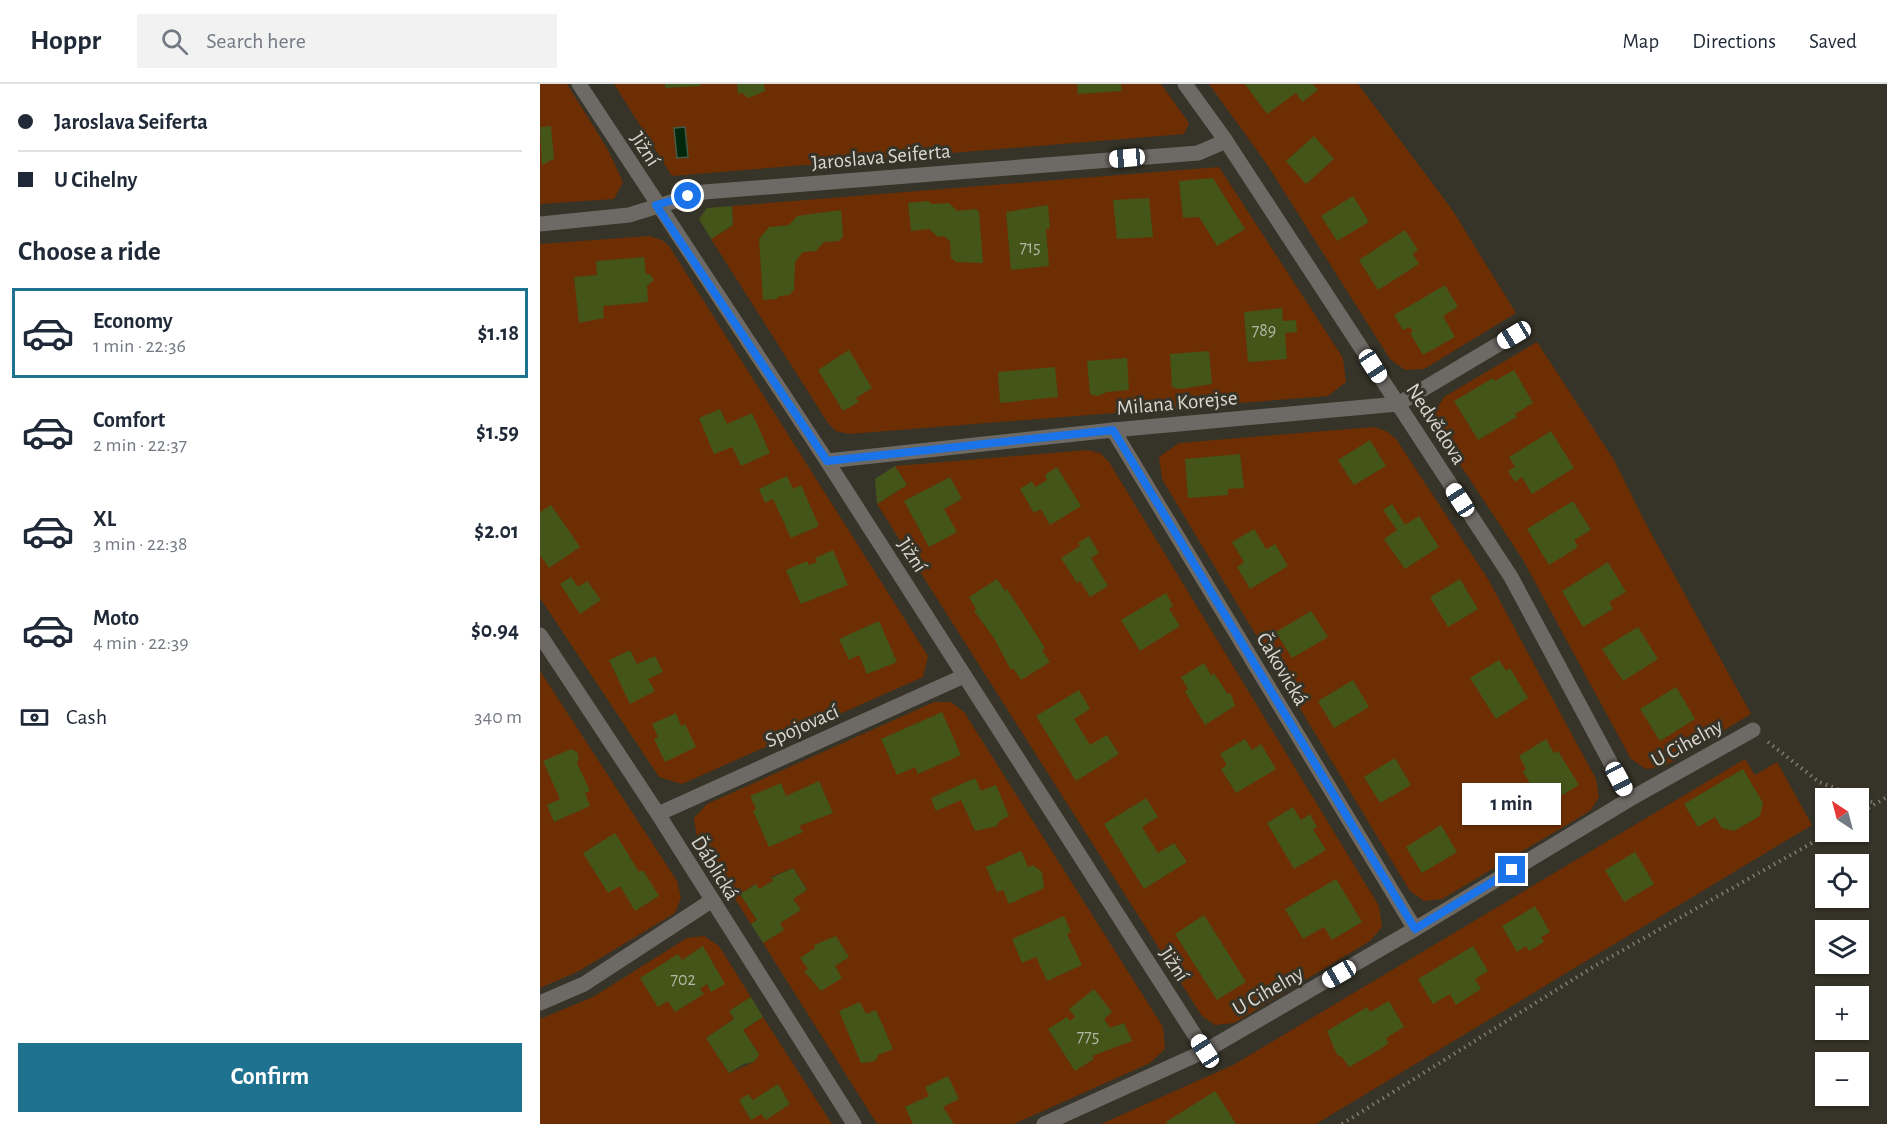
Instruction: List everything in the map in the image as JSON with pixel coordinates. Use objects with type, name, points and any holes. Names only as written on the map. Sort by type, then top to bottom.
[{"type":"street","name":"Jižní","points":[[579,84],[656,205],[827,461],[1205,1051]]},
{"type":"street","name":"Nedvědova","points":[[1185,84],[1226,141],[1511,577],[1629,799]]},
{"type":"street","name":"Jaroslava Seiferta","points":[[540,224],[629,215],[704,192],[1198,153],[1226,141]]},
{"type":"street","name":"Milana Korejse","points":[[827,461],[1113,430],[1398,404],[1514,335]]},
{"type":"street","name":"Čakovická","points":[[1113,430],[1415,929]]},
{"type":"street","name":"Ďáblická","points":[[540,635],[658,814],[854,1124]]},
{"type":"street","name":"Spojovací","points":[[658,814],[964,676]]},
{"type":"street","name":"U Cihelny","points":[[1044,1124],[1205,1051],[1415,929],[1629,799],[1753,730]]},
{"type":"street","points":[[540,1003],[584,984],[711,901]]},
{"type":"path","points":[[1753,730],[1819,782],[1874,803]]},
{"type":"path","points":[[1869,806],[1887,797]]},
{"type":"path","points":[[1342,1124],[1593,968],[1815,841]]},
{"type":"shaded area","points":[[540,84],[567,84],[607,148],[623,182],[614,199],[540,204]]},
{"type":"shaded area","points":[[614,84],[1161,84],[1189,123],[1184,134],[672,176]]},
{"type":"shaded area","points":[[1209,84],[1358,84],[1453,211],[1516,313],[1424,369],[1405,370],[1390,359],[1266,163]]},
{"type":"shaded area","points":[[685,127],[688,157],[677,158],[674,128]]},
{"type":"shaded area","points":[[1219,167],[1343,358],[1346,382],[1328,396],[849,434],[836,431],[828,423],[711,239],[733,225],[732,206]]},
{"type":"shaded area","points":[[649,236],[662,240],[669,246],[928,656],[923,677],[682,784],[659,777],[540,598],[540,244]]},
{"type":"shaded area","points":[[1537,342],[1614,460],[1646,524],[1751,714],[1663,767],[1646,769],[1631,759],[1523,560],[1436,428],[1435,412],[1444,397]]},
{"type":"shaded area","points":[[1374,427],[1386,431],[1396,439],[1488,579],[1596,779],[1599,797],[1590,811],[1442,899],[1424,901],[1410,891],[1162,479],[1159,457],[1179,443]]},
{"type":"shaded area","points":[[1087,450],[1100,453],[1109,462],[1379,906],[1382,927],[1370,941],[1234,1023],[1215,1025],[1202,1016],[877,504],[907,485],[895,466]]},
{"type":"shaded area","points":[[540,671],[677,881],[681,898],[675,913],[579,971],[540,988]]},
{"type":"shaded area","points":[[934,702],[951,702],[964,712],[1163,1027],[1165,1049],[1150,1063],[1014,1124],[877,1124],[763,943],[783,930],[780,923],[800,910],[793,899],[807,889],[793,868],[771,877],[773,881],[759,889],[755,884],[740,894],[757,920],[751,924],[697,839],[694,818],[707,804]]},
{"type":"shaded area","points":[[1745,759],[1755,775],[1777,762],[1812,825],[1316,1124],[1101,1124],[1233,1065]]},
{"type":"shaded area","points":[[704,936],[719,946],[751,997],[729,1011],[734,1019],[706,1038],[729,1073],[754,1062],[759,1054],[743,1030],[763,1017],[832,1124],[540,1124],[540,1019],[593,997],[687,938]]},
{"type":"building","points":[[665,84],[700,84],[700,86],[665,88]]},
{"type":"building","points":[[737,84],[764,84],[765,91],[748,98],[742,93],[738,94]]},
{"type":"building","points":[[1077,84],[1121,84],[1122,91],[1078,94]]},
{"type":"building","points":[[1245,84],[1313,84],[1318,90],[1302,102],[1296,93],[1267,114]]},
{"type":"building","points":[[551,126],[554,159],[542,165],[540,127]]},
{"type":"building","points":[[1314,136],[1334,159],[1306,184],[1286,161]]},
{"type":"building","points":[[1213,178],[1245,229],[1217,246],[1199,217],[1183,218],[1179,181]]},
{"type":"building","points":[[1353,196],[1369,222],[1337,241],[1321,216]]},
{"type":"building","points":[[1149,198],[1153,237],[1117,239],[1113,200]]},
{"type":"building","points":[[928,201],[932,204],[949,203],[957,211],[976,209],[979,212],[983,263],[956,262],[951,258],[950,241],[944,236],[938,237],[929,229],[911,231],[908,203]]},
{"type":"building","points":[[1048,205],[1050,228],[1046,229],[1049,266],[1011,270],[1006,212]]},
{"type":"building","points":[[732,206],[733,225],[711,239],[699,219],[707,208]]},
{"type":"building","points":[[841,210],[843,236],[839,241],[824,242],[816,251],[803,252],[795,262],[794,290],[789,295],[763,300],[759,239],[769,227],[789,225],[797,216]]},
{"type":"building","points":[[1405,230],[1418,250],[1413,254],[1419,264],[1378,290],[1359,260]]},
{"type":"building","points":[[644,257],[646,274],[650,274],[654,280],[647,286],[648,302],[603,306],[604,318],[579,323],[574,277],[597,275],[596,261]]},
{"type":"building","points":[[1445,285],[1458,307],[1443,316],[1455,337],[1423,355],[1410,333],[1413,332],[1410,327],[1403,330],[1394,315]]},
{"type":"building","points":[[1282,308],[1283,321],[1296,320],[1297,332],[1285,333],[1287,359],[1248,362],[1244,312]]},
{"type":"building","points":[[849,350],[872,388],[856,398],[859,402],[843,411],[818,370]]},
{"type":"building","points":[[1209,351],[1212,384],[1180,389],[1172,387],[1170,354]]},
{"type":"building","points":[[1127,358],[1129,390],[1107,392],[1098,396],[1090,394],[1087,361]]},
{"type":"building","points":[[1055,367],[1058,397],[1000,403],[998,372]]},
{"type":"building","points":[[1514,370],[1533,403],[1515,414],[1517,417],[1478,440],[1454,401],[1493,378],[1495,381]]},
{"type":"building","points":[[720,409],[727,424],[752,413],[770,453],[741,466],[732,447],[714,454],[699,418]]},
{"type":"building","points":[[1551,431],[1574,468],[1532,494],[1522,477],[1515,482],[1508,471],[1515,467],[1509,457]]},
{"type":"building","points":[[1370,440],[1386,466],[1354,485],[1338,460]]},
{"type":"building","points":[[1240,454],[1244,488],[1228,489],[1228,495],[1188,498],[1185,459]]},
{"type":"building","points":[[895,466],[907,485],[877,504],[875,479]]},
{"type":"building","points":[[1057,467],[1081,506],[1050,525],[1041,509],[1034,513],[1020,489],[1032,481],[1035,487],[1047,480],[1045,475]]},
{"type":"building","points":[[787,476],[793,489],[801,485],[819,526],[791,538],[773,499],[765,503],[759,489]]},
{"type":"building","points":[[950,477],[962,499],[944,509],[957,532],[929,547],[904,501]]},
{"type":"building","points":[[1573,501],[1591,530],[1574,540],[1578,547],[1549,565],[1527,529]]},
{"type":"building","points":[[1392,504],[1405,525],[1419,516],[1439,547],[1405,569],[1384,539],[1397,530],[1383,510]]},
{"type":"building","points":[[551,505],[580,547],[549,568],[540,555],[540,512]]},
{"type":"building","points":[[1254,529],[1266,549],[1275,544],[1288,566],[1250,589],[1237,567],[1244,562],[1232,542]]},
{"type":"building","points":[[1089,536],[1099,553],[1091,558],[1108,586],[1090,597],[1080,581],[1077,583],[1061,558],[1080,546],[1078,543]]},
{"type":"building","points":[[833,550],[848,585],[801,604],[786,570],[807,561],[809,565],[817,562],[815,558]]},
{"type":"building","points":[[1608,562],[1626,592],[1609,602],[1613,609],[1583,627],[1562,591]]},
{"type":"building","points":[[571,577],[578,587],[587,581],[601,600],[580,614],[560,584]]},
{"type":"building","points":[[997,579],[1005,591],[1007,589],[1045,648],[1042,650],[1050,662],[1021,680],[1013,668],[1011,670],[994,638],[974,611],[976,609],[969,597]]},
{"type":"building","points":[[1460,579],[1478,609],[1448,627],[1430,597]]},
{"type":"building","points":[[1166,593],[1173,606],[1169,609],[1180,626],[1140,651],[1121,620]]},
{"type":"building","points":[[1311,611],[1328,637],[1292,658],[1276,632]]},
{"type":"building","points":[[879,621],[897,662],[867,674],[859,655],[849,660],[839,639]]},
{"type":"building","points":[[1638,627],[1658,659],[1623,681],[1602,649]]},
{"type":"building","points":[[630,650],[637,664],[655,656],[663,672],[648,679],[655,691],[630,704],[609,660]]},
{"type":"building","points":[[1499,660],[1506,671],[1510,668],[1528,698],[1496,719],[1470,678]]},
{"type":"building","points":[[1204,663],[1211,675],[1214,673],[1227,693],[1231,694],[1235,706],[1205,725],[1185,691],[1188,689],[1181,677]]},
{"type":"building","points":[[1353,680],[1369,707],[1334,728],[1318,701]]},
{"type":"building","points":[[1676,687],[1695,719],[1660,741],[1640,709]]},
{"type":"building","points":[[1079,690],[1090,709],[1074,719],[1090,745],[1107,735],[1119,754],[1076,781],[1036,716]]},
{"type":"building","points":[[942,712],[961,755],[918,774],[915,767],[897,775],[881,739]]},
{"type":"building","points":[[676,713],[681,726],[685,724],[696,747],[665,762],[654,739],[658,737],[652,724]]},
{"type":"building","points":[[1245,739],[1252,750],[1261,744],[1276,769],[1236,793],[1221,769],[1227,765],[1220,754]]},
{"type":"building","points":[[1546,739],[1554,753],[1558,751],[1579,785],[1544,806],[1523,772],[1526,769],[1519,756]]},
{"type":"building","points":[[571,749],[577,752],[579,758],[577,763],[590,791],[585,793],[590,806],[554,822],[547,805],[560,799],[543,761]]},
{"type":"building","points":[[1395,758],[1411,785],[1380,803],[1364,777]]},
{"type":"building","points":[[1743,769],[1763,803],[1760,816],[1734,831],[1722,828],[1715,817],[1698,827],[1684,804]]},
{"type":"building","points":[[975,778],[981,791],[996,785],[1009,816],[999,821],[997,826],[975,831],[961,800],[936,811],[931,798]]},
{"type":"building","points":[[819,781],[833,813],[799,826],[803,832],[769,847],[753,811],[756,809],[750,796],[781,783],[786,796]]},
{"type":"building","points":[[1146,798],[1158,817],[1142,827],[1158,853],[1174,843],[1187,862],[1144,889],[1104,824]]},
{"type":"building","points":[[1293,807],[1301,820],[1310,814],[1317,827],[1313,829],[1326,850],[1294,869],[1267,823]]},
{"type":"building","points":[[1441,825],[1457,852],[1422,873],[1406,847]]},
{"type":"building","points":[[615,833],[639,872],[643,870],[659,896],[635,911],[620,886],[608,893],[583,853]]},
{"type":"building","points":[[1021,851],[1028,867],[1033,865],[1042,872],[1044,888],[1009,904],[1003,890],[997,892],[986,867]]},
{"type":"building","points":[[1635,852],[1654,884],[1624,902],[1605,870]]},
{"type":"building","points":[[793,868],[807,890],[793,899],[801,910],[780,923],[784,930],[763,943],[751,924],[757,920],[740,894],[756,884],[759,889],[773,881],[771,878]]},
{"type":"building","points":[[1336,879],[1362,922],[1332,940],[1324,927],[1303,939],[1285,909]]},
{"type":"building","points":[[1535,906],[1550,932],[1541,937],[1544,942],[1529,951],[1526,946],[1517,952],[1502,926]]},
{"type":"building","points":[[1204,915],[1246,982],[1217,1000],[1175,934]]},
{"type":"building","points":[[1064,916],[1071,932],[1067,934],[1082,965],[1047,981],[1036,957],[1022,963],[1012,939]]},
{"type":"building","points":[[836,936],[849,957],[835,966],[842,978],[821,991],[804,971],[808,969],[800,958],[815,948],[814,945]]},
{"type":"building","points":[[703,946],[725,984],[711,992],[707,984],[700,989],[704,994],[675,1012],[668,1001],[658,1007],[640,978],[678,954],[682,960]]},
{"type":"building","points":[[1473,946],[1488,971],[1475,979],[1481,989],[1456,1005],[1450,994],[1433,1004],[1418,979]]},
{"type":"building","points":[[1094,989],[1112,1012],[1104,1019],[1110,1028],[1124,1023],[1132,1041],[1092,1056],[1094,1059],[1075,1071],[1048,1029],[1067,1017],[1070,1021],[1075,1017],[1069,1009]]},
{"type":"building","points":[[751,997],[763,1017],[743,1030],[759,1054],[754,1062],[744,1064],[729,1073],[706,1038],[734,1019],[729,1011]]},
{"type":"building","points":[[1389,1001],[1404,1027],[1386,1038],[1389,1043],[1349,1067],[1342,1057],[1337,1055],[1327,1031],[1367,1007],[1370,1012]]},
{"type":"building","points":[[860,1002],[866,1014],[876,1010],[893,1049],[878,1055],[876,1060],[861,1063],[839,1011]]},
{"type":"building","points":[[948,1076],[959,1099],[943,1107],[954,1124],[913,1124],[905,1107],[929,1096],[925,1087]]},
{"type":"building","points":[[778,1084],[790,1104],[766,1120],[761,1114],[751,1120],[739,1100],[748,1094],[753,1100]]},
{"type":"building","points":[[1215,1091],[1236,1124],[1167,1124],[1166,1122]]},
{"type":"route","points":[[688,196],[656,205],[827,461],[1113,430],[1415,929],[1512,870]]}]
